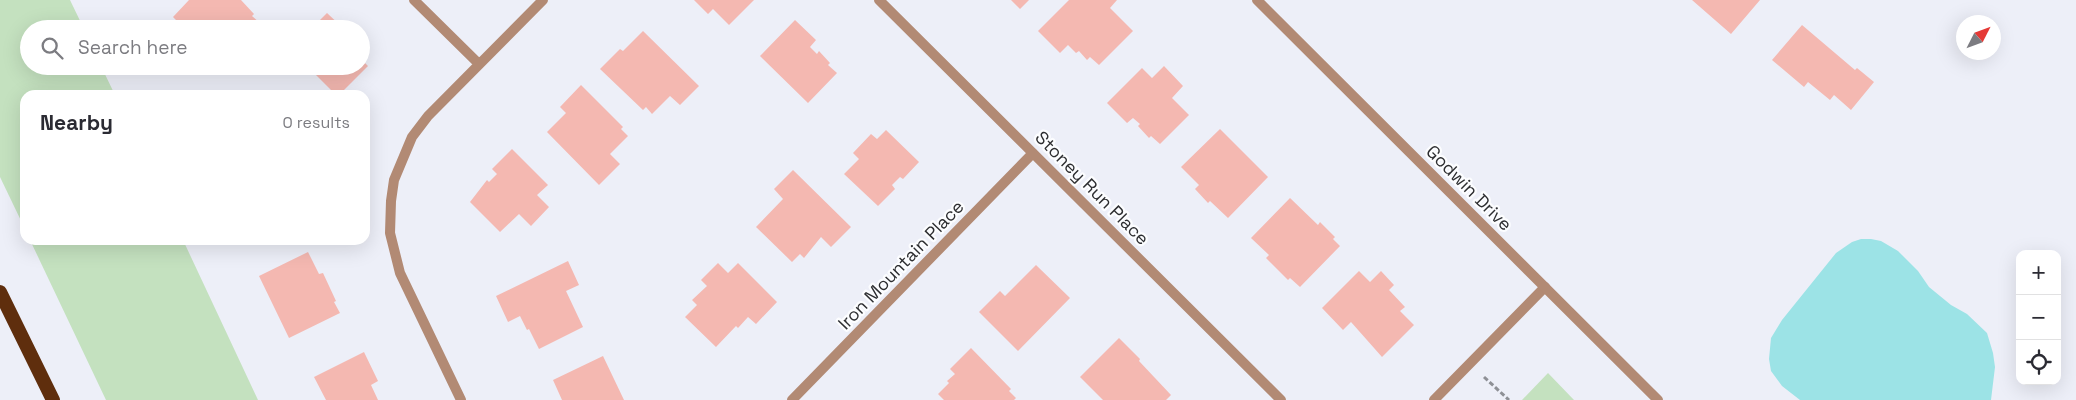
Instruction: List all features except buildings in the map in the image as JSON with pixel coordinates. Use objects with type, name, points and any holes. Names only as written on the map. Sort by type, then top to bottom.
[{"type":"highway","points":[[0,292],[53,400]]},
{"type":"street","points":[[414,0],[479,64]]},
{"type":"street","points":[[461,400],[400,273],[390,233],[394,180],[412,137],[428,116],[543,0]]},
{"type":"street","name":"Stoney Run Place","points":[[879,0],[1281,400]]},
{"type":"street","name":"Godwin Drive","points":[[1257,0],[1658,400]]},
{"type":"street","name":"Iron Mountain Place","points":[[792,400],[1033,153]]},
{"type":"street","points":[[1434,400],[1545,287]]},
{"type":"path","points":[[1470,364],[1509,400]]},
{"type":"green space","points":[[0,0],[70,0],[80,20],[20,20],[20,75],[105,75],[113,90],[20,90],[20,219],[0,177]]},
{"type":"green space","points":[[32,245],[185,245],[258,400],[106,400]]},
{"type":"green space","points":[[1548,373],[1574,400],[1522,400]]},
{"type":"water","points":[[1861,239],[1881,241],[1898,251],[1918,271],[1929,287],[1951,305],[1967,314],[1987,333],[1995,367],[1991,400],[1800,400],[1782,386],[1771,371],[1769,359],[1771,338],[1782,320],[1836,253],[1852,242]]}]
